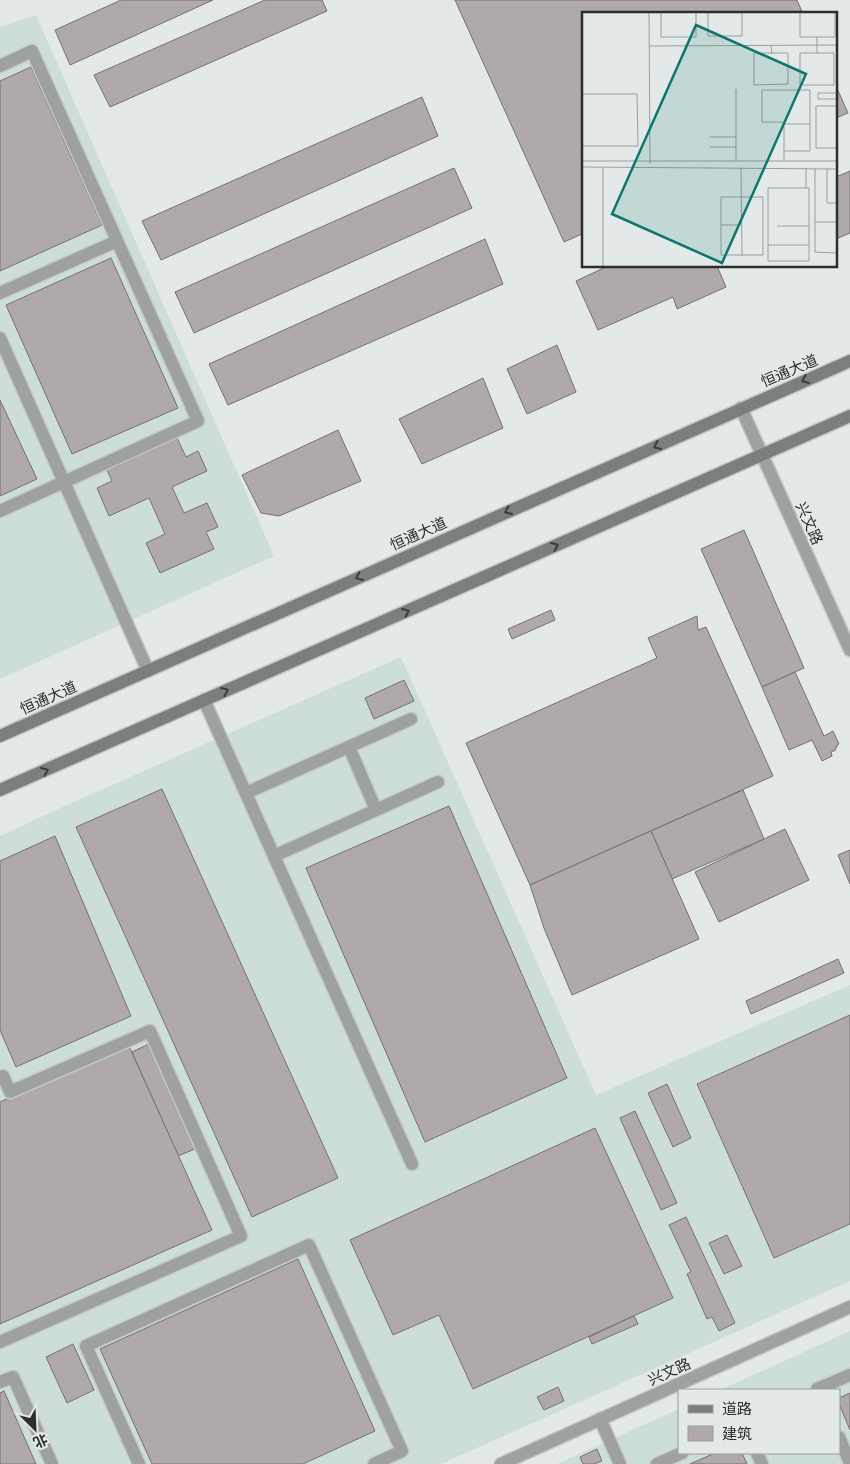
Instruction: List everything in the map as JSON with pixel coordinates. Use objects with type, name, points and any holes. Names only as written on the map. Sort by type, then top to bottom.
[{"type":"main road","name":"恒通大道","points":[[0,736],[850,361]]},
{"type":"main road","points":[[0,790],[850,416]]},
{"type":"street","points":[[0,66],[32,51],[198,421],[0,511]]},
{"type":"street","points":[[0,293],[117,241]]},
{"type":"street","points":[[0,338],[148,671]]},
{"type":"street","name":"兴文路","points":[[741,408],[850,650]]},
{"type":"street","points":[[204,700],[412,1164]]},
{"type":"street","points":[[246,793],[411,718]]},
{"type":"street","points":[[349,747],[376,810]]},
{"type":"street","points":[[274,856],[438,782]]},
{"type":"street","points":[[0,1342],[241,1236],[150,1031],[10,1092],[1,1074]]},
{"type":"street","points":[[139,1464],[86,1346],[309,1245],[402,1451],[374,1464]]},
{"type":"street","name":"兴文路","points":[[500,1464],[850,1307]]},
{"type":"street","points":[[817,1389],[850,1374]]},
{"type":"street","points":[[0,1382],[13,1377],[52,1464]]},
{"type":"street","points":[[600,1419],[620,1464]]},
{"type":"street","points":[[840,1440],[850,1463]]},
{"type":"street","points":[[657,1464],[680,1454]]},
{"type":"shaded area","points":[[36,15],[274,556],[0,679],[0,27]]},
{"type":"shaded area","points":[[401,657],[596,1095],[850,985],[850,1281],[441,1464],[0,1464],[0,836]]},
{"type":"shaded area","points":[[850,1331],[850,1464],[557,1464],[678,1409],[678,1454],[840,1454],[840,1389],[722,1389]]},
{"type":"building","points":[[121,0],[213,0],[70,65],[55,30]]},
{"type":"building","points":[[265,0],[322,0],[327,11],[110,107],[94,75]]},
{"type":"building","points":[[455,0],[797,0],[802,12],[582,12],[582,234],[564,242]]},
{"type":"building","points":[[31,67],[102,225],[0,271],[0,81]]},
{"type":"building","points":[[838,90],[848,113],[838,117]]},
{"type":"building","points":[[422,97],[438,136],[161,260],[142,221]]},
{"type":"building","points":[[454,168],[472,208],[194,333],[175,292]]},
{"type":"building","points":[[850,171],[850,233],[838,238],[838,176]]},
{"type":"building","points":[[485,239],[503,284],[228,405],[209,364]]},
{"type":"building","points":[[111,258],[178,408],[72,454],[6,305]]},
{"type":"building","points":[[604,268],[718,268],[726,287],[677,309],[673,297],[598,330],[576,281]]},
{"type":"building","points":[[557,345],[576,392],[527,414],[507,369]]},
{"type":"building","points":[[483,378],[503,428],[422,464],[399,419]]},
{"type":"building","points":[[0,400],[37,479],[0,496]]},
{"type":"building","points":[[338,430],[361,481],[279,516],[261,513],[242,475]]},
{"type":"building","points":[[177,438],[186,457],[198,451],[207,471],[172,487],[184,513],[207,503],[218,527],[206,532],[214,549],[160,573],[146,543],[165,534],[149,498],[109,516],[97,488],[112,481],[107,470]]},
{"type":"building","points":[[744,530],[804,668],[762,687],[701,549]]},
{"type":"building","points":[[551,610],[555,620],[512,639],[508,629]]},
{"type":"building","points":[[697,616],[698,630],[706,627],[773,776],[530,885],[466,743],[657,658],[648,638]]},
{"type":"building","points":[[795,672],[824,736],[833,731],[839,744],[835,748],[836,750],[831,752],[832,756],[822,761],[812,740],[789,750],[762,687]]},
{"type":"building","points":[[404,680],[414,701],[374,719],[365,698]]},
{"type":"building","points":[[162,789],[338,1178],[252,1217],[76,827]]},
{"type":"building","points":[[743,790],[764,839],[672,879],[651,831]]},
{"type":"building","points":[[449,806],[567,1078],[425,1142],[306,868]]},
{"type":"building","points":[[785,829],[809,880],[719,922],[695,872]]},
{"type":"building","points":[[651,831],[699,939],[572,995],[544,928],[530,885]]},
{"type":"building","points":[[55,836],[131,1016],[16,1067],[0,1030],[0,861]]},
{"type":"building","points":[[850,850],[850,884],[838,855]]},
{"type":"building","points":[[838,959],[844,973],[751,1014],[746,1001]]},
{"type":"building","points":[[850,1015],[850,1224],[774,1258],[697,1084]]},
{"type":"building","points":[[151,1043],[197,1148],[178,1156],[132,1052]]},
{"type":"building","points":[[128,1044],[212,1230],[0,1324],[0,1102]]},
{"type":"building","points":[[667,1084],[691,1138],[673,1147],[648,1093]]},
{"type":"building","points":[[635,1111],[677,1203],[661,1210],[620,1118]]},
{"type":"building","points":[[595,1128],[673,1298],[473,1389],[439,1315],[393,1335],[350,1240]]},
{"type":"building","points":[[686,1217],[735,1323],[719,1331],[712,1317],[707,1319],[687,1274],[691,1272],[669,1225]]},
{"type":"building","points":[[727,1235],[742,1266],[724,1274],[709,1243]]},
{"type":"building","points":[[298,1259],[375,1431],[303,1464],[152,1464],[100,1349]]},
{"type":"building","points":[[634,1316],[638,1324],[592,1344],[589,1337]]},
{"type":"building","points":[[73,1344],[94,1390],[67,1403],[46,1357]]},
{"type":"building","points":[[558,1387],[564,1401],[544,1410],[537,1397]]},
{"type":"building","points":[[4,1391],[36,1464],[0,1464],[0,1393]]},
{"type":"building","points":[[850,1393],[850,1430],[840,1406],[840,1398]]},
{"type":"building","points":[[597,1449],[602,1461],[594,1464],[583,1464],[580,1457]]},
{"type":"building","points":[[713,1454],[742,1454],[747,1464],[690,1464]]}]
